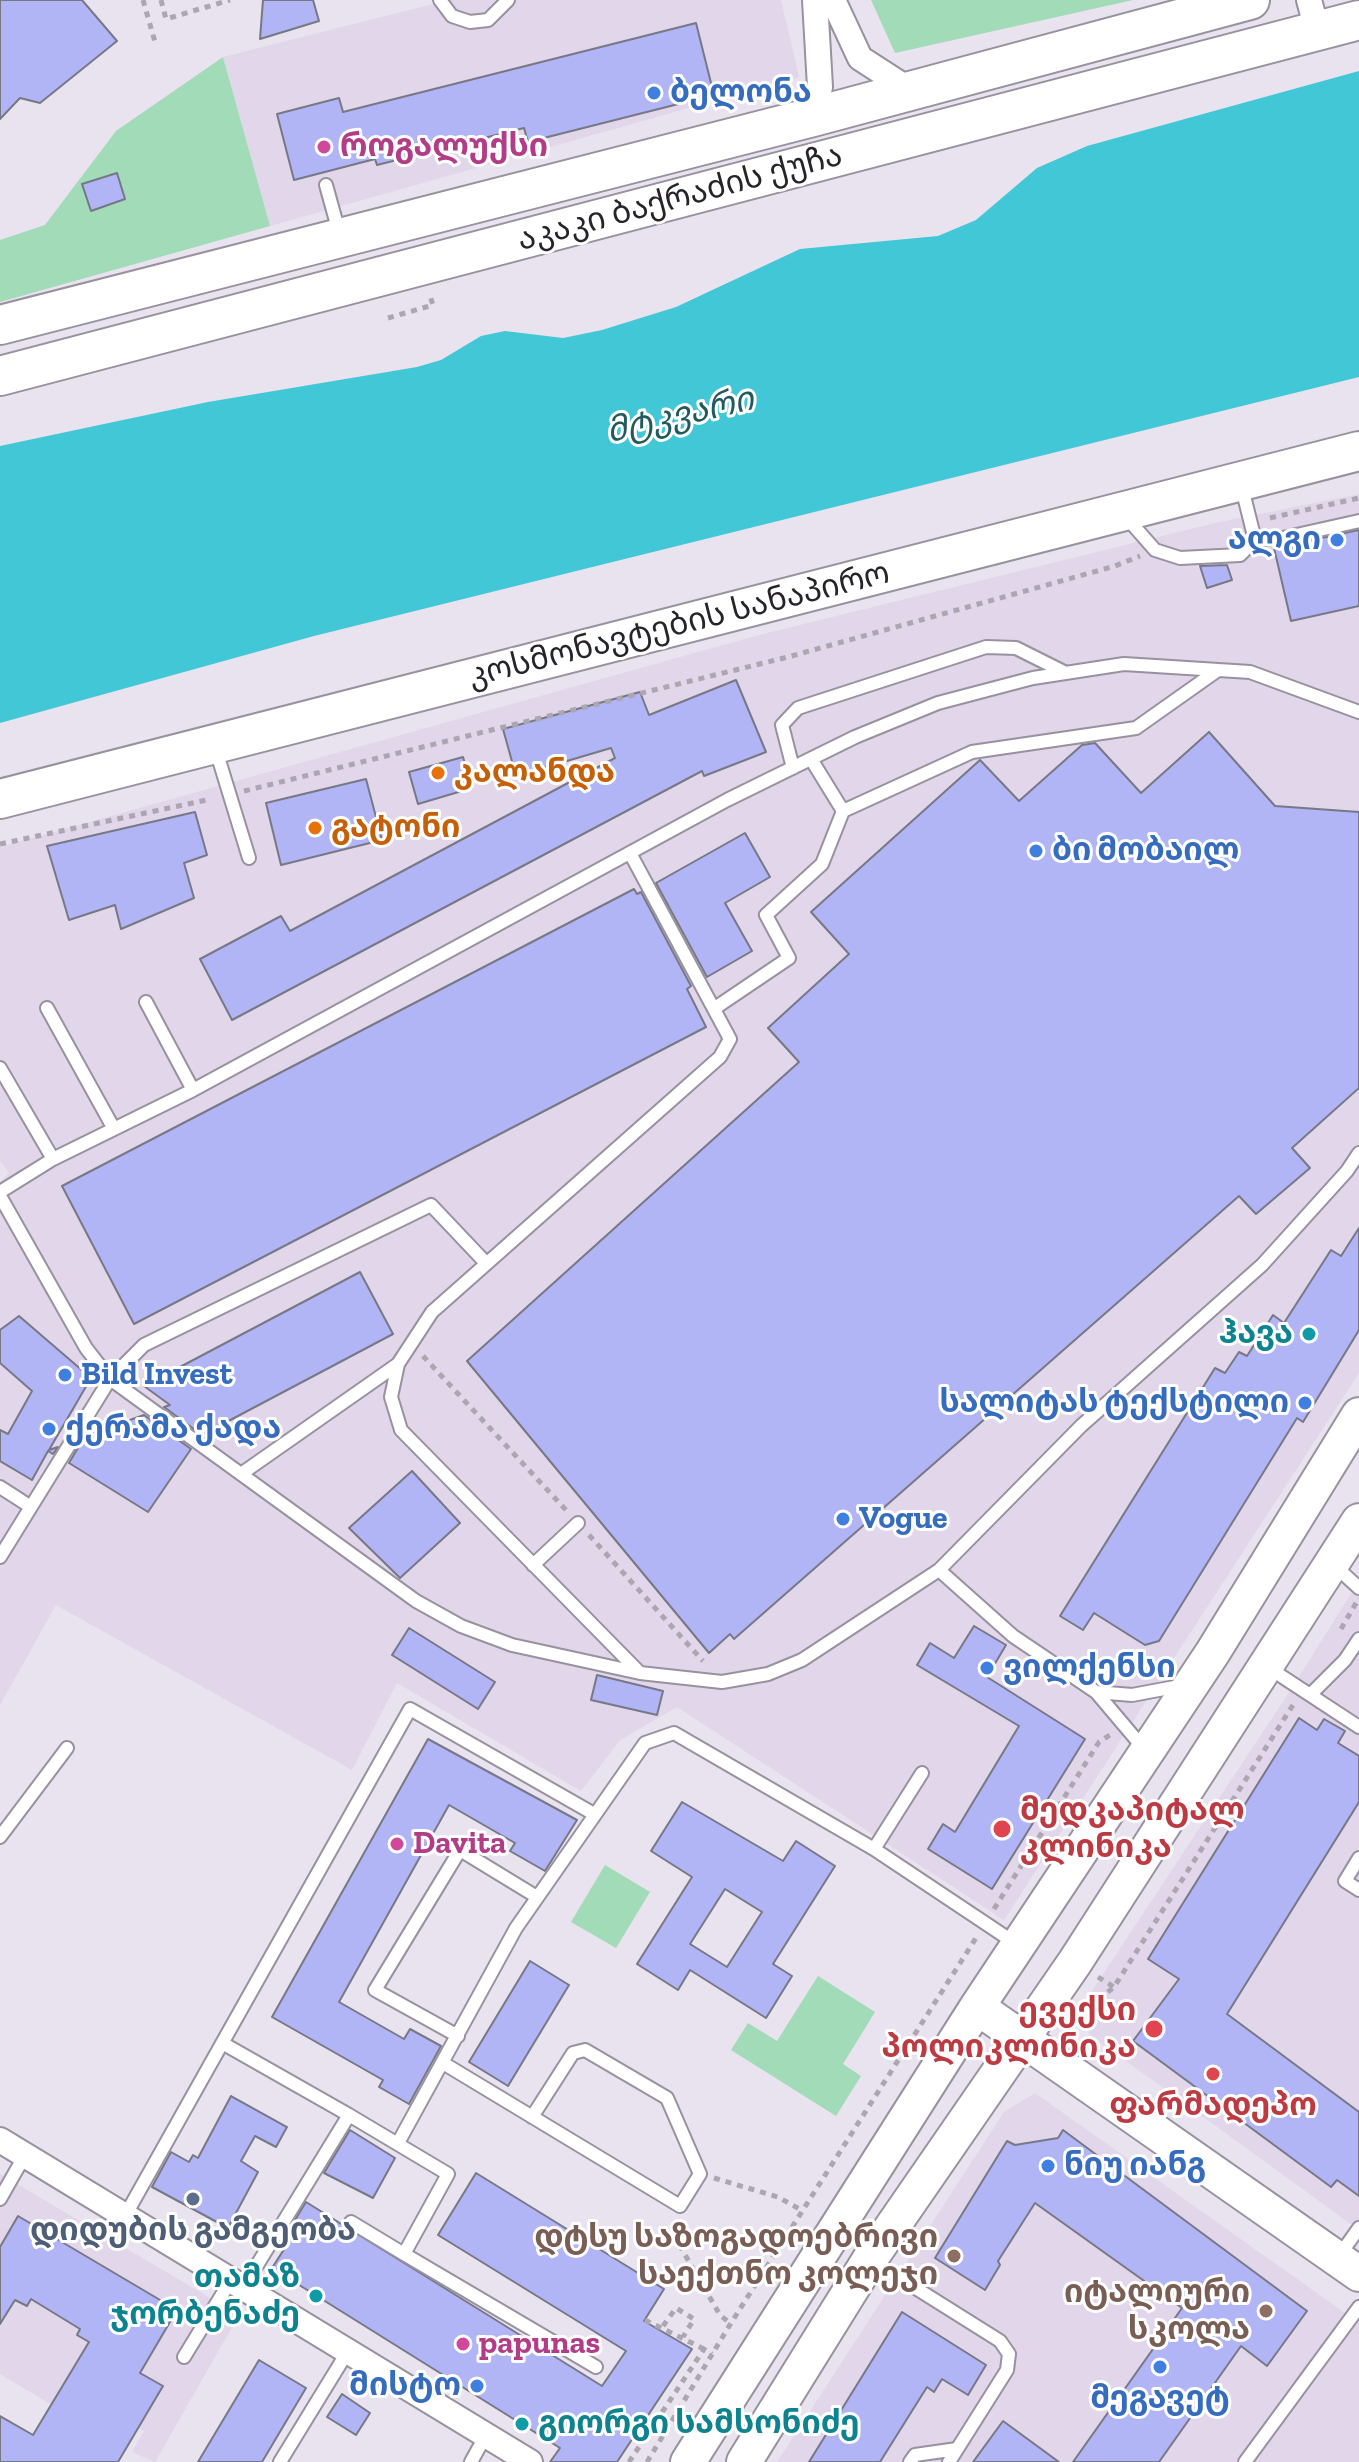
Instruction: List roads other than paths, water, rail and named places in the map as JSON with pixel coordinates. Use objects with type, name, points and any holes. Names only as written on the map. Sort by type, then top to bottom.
[{"type":"main road","name":"აკაკი ბაქრაძის ქუჩა","points":[[0,325],[813,117],[1250,0]]},
{"type":"main road","name":"აკაკი ბაქრაძის ქუჩა","points":[[0,376],[1313,15],[1359,20]]},
{"type":"main road","name":"კოსმონავტების სანაპირო","points":[[0,799],[1359,451]]},
{"type":"main road","points":[[688,2462],[977,2007],[1194,1681],[1357,1422]]},
{"type":"main road","points":[[744,2462],[870,2259],[1023,2038],[1359,1521]]},
{"type":"main road","points":[[977,2007],[1348,2267]]},
{"type":"street","points":[[813,117],[820,87],[815,0]]},
{"type":"street","points":[[833,0],[860,58],[911,91]]},
{"type":"street","points":[[0,2140],[530,2462]]},
{"type":"lane","points":[[440,0],[452,16],[470,22],[488,20],[508,0]]},
{"type":"lane","points":[[326,185],[340,236]]},
{"type":"lane","points":[[1241,481],[1255,540]]},
{"type":"lane","points":[[1121,512],[1155,550],[1180,558],[1240,555],[1255,540],[1283,538],[1359,521]]},
{"type":"lane","points":[[793,768],[782,725],[798,708],[986,647],[1016,648],[1066,673]]},
{"type":"lane","points":[[1359,712],[1250,672],[1124,664],[1066,673],[938,703],[811,759],[630,853],[193,1090],[53,1159],[0,1194],[86,1348],[110,1379],[416,1601],[461,1626],[512,1645],[640,1673],[722,1682],[768,1674],[802,1660],[939,1570],[1081,1426],[1262,1265],[1347,1171],[1359,1153]]},
{"type":"lane","points":[[715,1008],[789,958],[766,915],[822,864],[843,811],[972,752],[1136,728],[1218,670]]},
{"type":"lane","points":[[214,744],[249,858]]},
{"type":"lane","points":[[811,759],[843,811]]},
{"type":"lane","points":[[630,853],[730,1039],[720,1057],[432,1312],[398,1364],[391,1397],[401,1430],[640,1673]]},
{"type":"lane","points":[[146,1002],[193,1090]]},
{"type":"lane","points":[[47,1008],[114,1129]]},
{"type":"lane","points":[[0,1068],[53,1159]]},
{"type":"lane","points":[[0,1557],[110,1379],[144,1345],[431,1205],[485,1262]]},
{"type":"lane","points":[[241,1474],[398,1364]]},
{"type":"lane","points":[[0,1487],[31,1507]]},
{"type":"lane","points":[[533,1565],[578,1523]]},
{"type":"lane","points":[[1332,1564],[1359,1588]]},
{"type":"lane","points":[[939,1570],[1013,1636],[1096,1692],[1147,1753]]},
{"type":"lane","points":[[1307,1692],[1345,1660],[1359,1639]]},
{"type":"lane","points":[[1266,1667],[1359,1727]]},
{"type":"lane","points":[[1096,1692],[1132,1695],[1162,1692],[1194,1681]]},
{"type":"lane","points":[[125,2216],[410,1709],[594,1814]]},
{"type":"lane","points":[[398,2143],[504,1946],[645,1743],[674,1733],[874,1849],[1017,1945]]},
{"type":"lane","points":[[0,1837],[67,1748]]},
{"type":"lane","points":[[874,1849],[922,1773]]},
{"type":"lane","points":[[458,2036],[375,1990],[460,1850],[537,1897]]},
{"type":"lane","points":[[1359,1858],[1345,1881],[1359,1890]]},
{"type":"lane","points":[[224,2044],[448,2174],[404,2254]]},
{"type":"lane","points":[[443,2063],[532,2117],[680,2206],[700,2174],[667,2098],[585,2050],[573,2053],[532,2117]]},
{"type":"lane","points":[[184,2357],[237,2284],[349,2115]]},
{"type":"lane","points":[[0,2199],[25,2155]]},
{"type":"lane","points":[[351,2222],[596,2367]]},
{"type":"lane","points":[[1348,2267],[1359,2228]]},
{"type":"lane","points":[[870,2259],[1000,2341],[1009,2354],[1007,2370],[949,2462]]},
{"type":"lane","points":[[1245,2462],[1359,2307]]},
{"type":"lane","points":[[280,2462],[348,2351]]},
{"type":"lane","points":[[471,2462],[486,2435]]},
{"type":"lane","points":[[910,2462],[915,2455],[957,2449]]},
{"type":"water","name":"მტკვარი","points":[[1359,71],[1359,377],[314,636],[0,723],[0,446],[208,402],[417,367],[441,360],[481,336],[505,331],[563,338],[602,330],[676,307],[800,249],[938,236],[976,220],[1037,168],[1087,146]]},
{"type":"place","name":"ბელონა","points":[[654,93]]},
{"type":"place","name":"როგალუქსი","points":[[324,147]]},
{"type":"place","name":"ალგი","points":[[1337,540]]},
{"type":"place","name":"კალანდა","points":[[438,773]]},
{"type":"place","name":"გატონი","points":[[315,828]]},
{"type":"place","name":"ბი მობაილ","points":[[1036,851]]},
{"type":"place","name":"ჰავა","points":[[1309,1334]]},
{"type":"place","name":"Bild Invest","points":[[65,1375]]},
{"type":"place","name":"სალიტას ტექსტილი","points":[[1305,1403]]},
{"type":"place","name":"ქერამა ქადა","points":[[49,1429]]},
{"type":"place","name":"Vogue","points":[[843,1519]]},
{"type":"place","name":"ვილქენსი","points":[[987,1668]]},
{"type":"place","name":"მედკაპიტალ კლინიკა","points":[[1002,1829]]},
{"type":"place","name":"Davita","points":[[397,1844]]},
{"type":"place","name":"ევექსი პოლიკლინიკა","points":[[1154,2029]]},
{"type":"place","name":"ფარმადეპო","points":[[1213,2074]]},
{"type":"place","name":"ნიუ იანგ","points":[[1048,2166]]},
{"type":"place","name":"დიდუბის გამგეობა","points":[[193,2199]]},
{"type":"place","name":"დტსუ საზოგადოებრივი საექთნო კოლეჯი","points":[[954,2256]]},
{"type":"place","name":"თამაზ ჯორბენაძე","points":[[316,2296]]},
{"type":"place","name":"იტალიური სკოლა","points":[[1266,2311]]},
{"type":"place","name":"papunas","points":[[463,2344]]},
{"type":"place","name":"მეგავეტ","points":[[1160,2367]]},
{"type":"place","name":"მისტო","points":[[477,2386]]},
{"type":"place","name":"გიორგი სამსონიძე","points":[[522,2424]]}]
